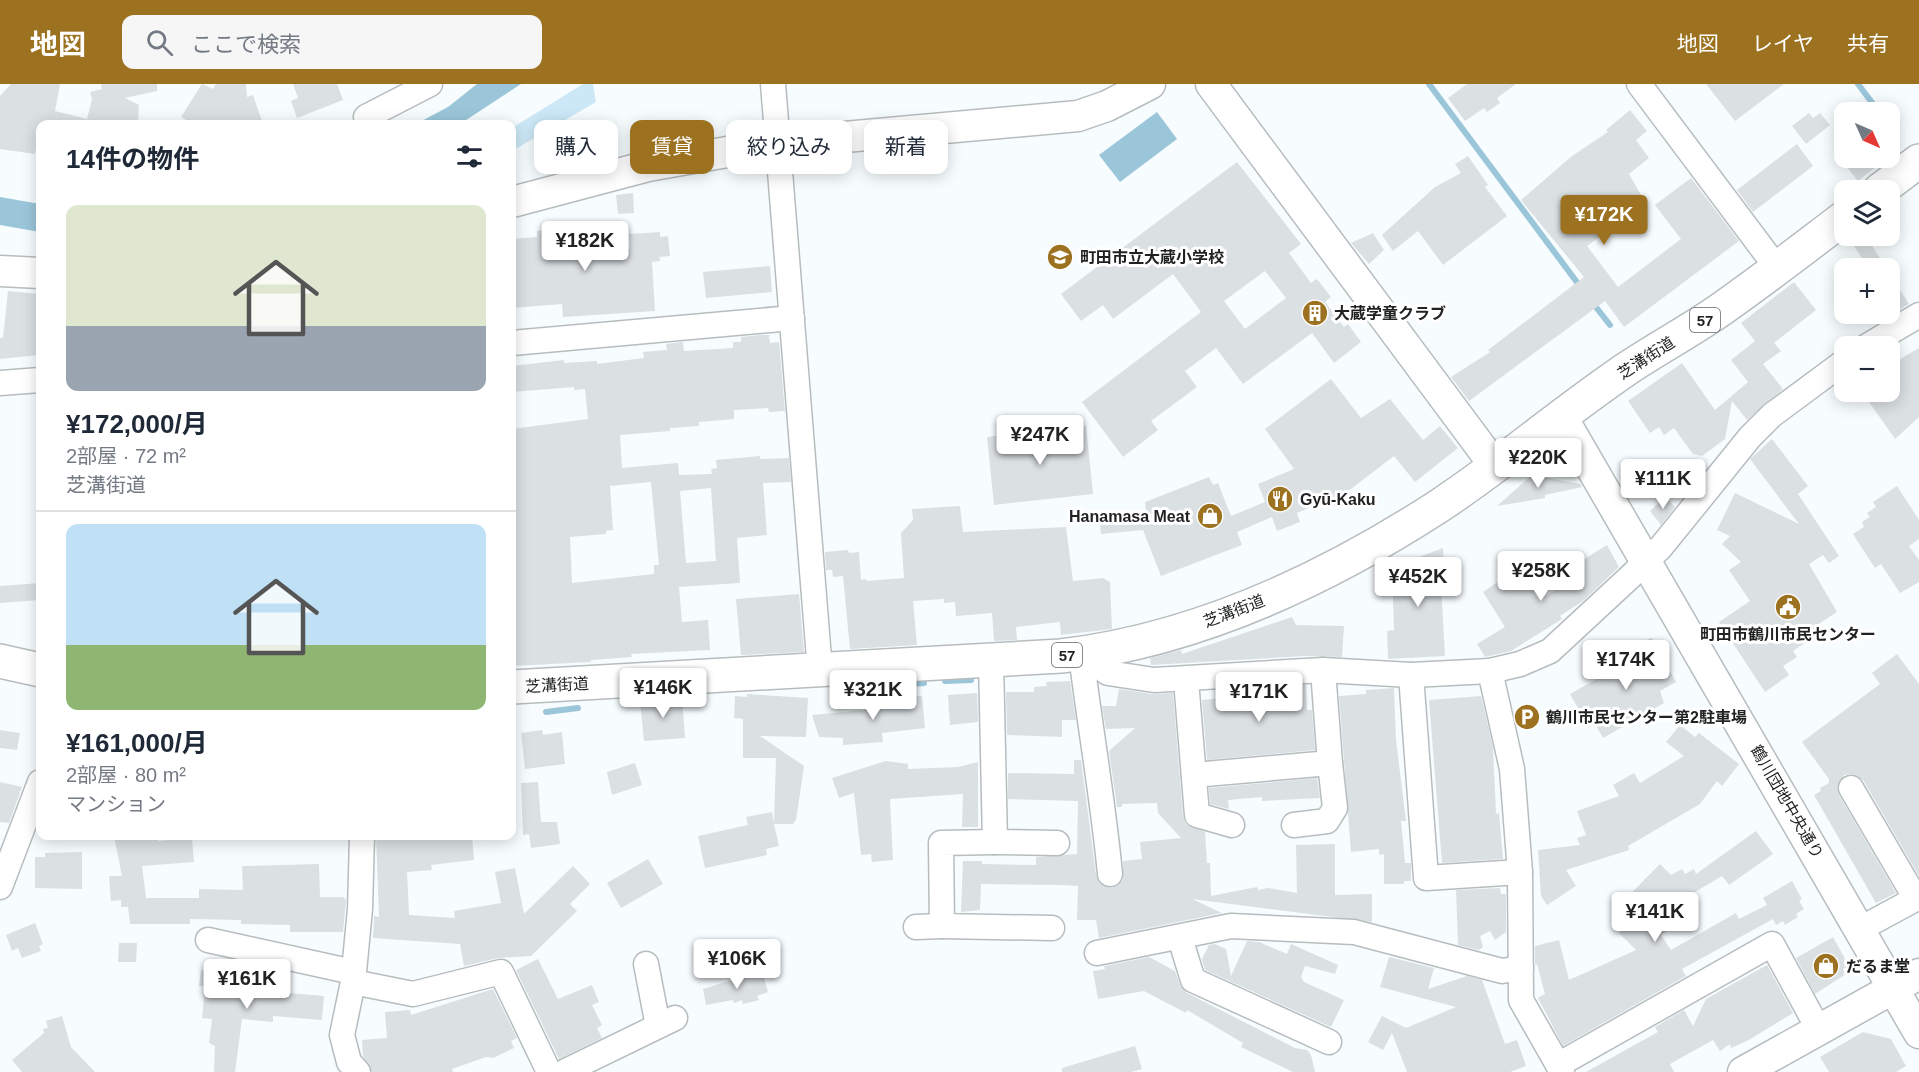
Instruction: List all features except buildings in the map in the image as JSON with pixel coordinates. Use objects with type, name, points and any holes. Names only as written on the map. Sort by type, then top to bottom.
[{"type":"main road","points":[[1894,180],[1919,161]]},
{"type":"main road","name":"芝溝街道","points":[[516,687],[1081,654],[1186,629],[1314,578],[1401,530],[1495,466],[1627,369],[1719,311],[1834,225]]},
{"type":"main road","points":[[0,660],[36,669]]},
{"type":"street","points":[[366,120],[366,117],[430,84]]},
{"type":"street","points":[[772,84],[776,120]]},
{"type":"street","points":[[852,137],[1078,116],[1107,106],[1150,84]]},
{"type":"street","points":[[1211,84],[1495,466]]},
{"type":"street","points":[[1639,84],[1777,268]]},
{"type":"street","points":[[516,201],[648,166],[726,152]]},
{"type":"street","points":[[780,174],[820,670]]},
{"type":"street","points":[[0,270],[36,273]]},
{"type":"street","points":[[1884,336],[1919,315]]},
{"type":"street","points":[[516,343],[792,318]]},
{"type":"street","points":[[1081,654],[1108,673],[1154,680],[1186,680],[1323,670],[1411,675],[1490,671],[1520,664],[1550,651],[1661,548],[1750,437],[1772,415],[1834,369]]},
{"type":"street","points":[[0,383],[36,380]]},
{"type":"street","name":"鶴川団地中央通り","points":[[1562,417],[1860,929],[1907,981],[1919,1033]]},
{"type":"street","points":[[1081,654],[1095,768],[1104,807],[1110,874]]},
{"type":"street","points":[[991,661],[995,842]]},
{"type":"street","points":[[1294,825],[1327,821],[1335,808],[1323,670]]},
{"type":"street","points":[[1490,671],[1512,769],[1520,872],[1521,999],[1560,1068],[1772,944],[1819,1030]]},
{"type":"street","points":[[1411,675],[1426,878],[1520,872]]},
{"type":"street","points":[[1186,680],[1197,815],[1232,825]]},
{"type":"street","points":[[1194,775],[1330,763]]},
{"type":"street","points":[[1851,788],[1917,898],[1860,929]]},
{"type":"street","points":[[0,887],[36,792]]},
{"type":"street","points":[[358,1072],[349,1062],[342,1035],[353,977],[360,909],[363,840]]},
{"type":"street","points":[[942,926],[941,843],[1057,843]]},
{"type":"street","points":[[1097,953],[1231,926],[1354,933],[1502,971],[1521,968]]},
{"type":"street","points":[[916,927],[1052,928]]},
{"type":"street","points":[[1180,938],[1194,980],[1329,1042]]},
{"type":"street","points":[[208,940],[413,994],[501,972],[549,1072]]},
{"type":"street","points":[[564,1072],[666,1022],[646,964]]},
{"type":"street","points":[[1743,1072],[1907,981]]},
{"type":"shaded area","points":[[477,84],[521,84],[466,120],[424,120],[448,107]]},
{"type":"shaded area","points":[[583,84],[593,84],[596,102],[565,120],[534,120],[534,138],[516,149],[516,126]]},
{"type":"shaded area","points":[[1157,112],[1177,139],[1120,182],[1099,155]]},
{"type":"shaded area","points":[[0,197],[36,203],[36,231],[0,225]]},
{"type":"waterway","points":[[1429,84],[1582,289]]},
{"type":"waterway","points":[[1858,84],[1872,102]]},
{"type":"waterway","points":[[1592,302],[1610,325]]},
{"type":"waterway","points":[[945,681],[971,680]]},
{"type":"waterway","points":[[852,688],[924,683]]},
{"type":"waterway","points":[[546,712],[578,708]]},
{"type":"place","name":"町田市立大蔵小学校","points":[[1060,257]]},
{"type":"place","name":"大蔵学童クラブ","points":[[1315,313]]},
{"type":"place","name":"Gyū-Kaku","points":[[1280,499]]},
{"type":"place","name":"Hanamasa Meat","points":[[1210,516]]},
{"type":"place","name":"町田市鶴川市民センター","points":[[1788,607]]},
{"type":"place","name":"鶴川市民センター第2駐車場","points":[[1527,717]]},
{"type":"place","name":"だるま堂","points":[[1826,966]]}]
